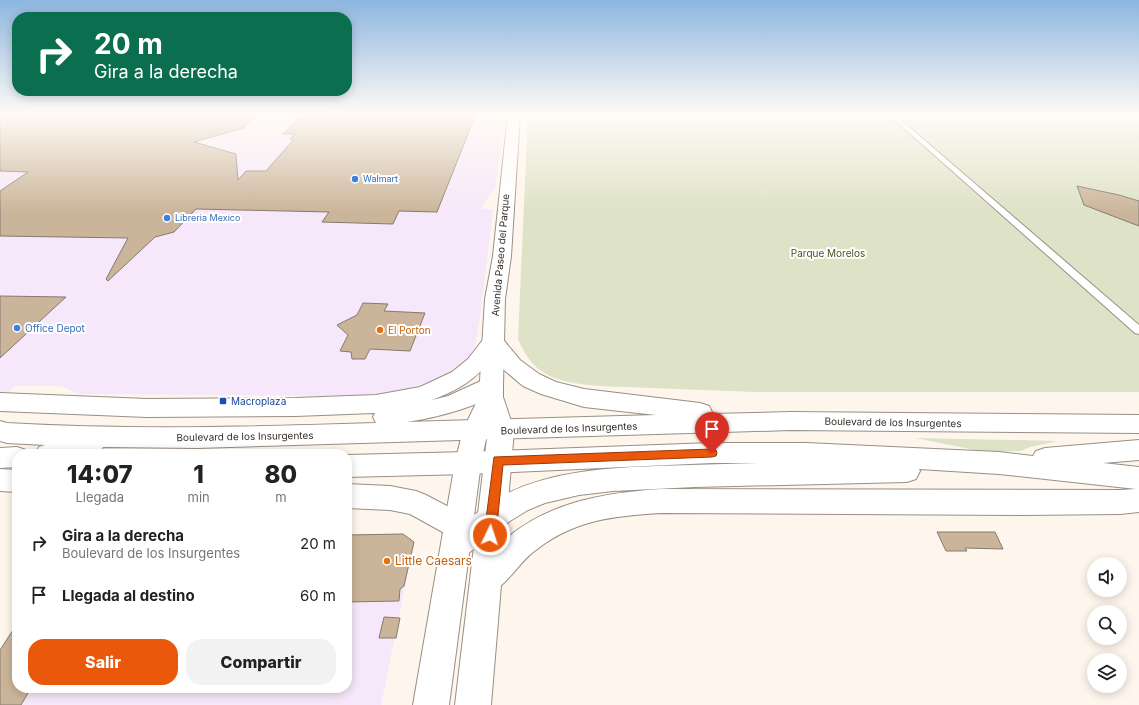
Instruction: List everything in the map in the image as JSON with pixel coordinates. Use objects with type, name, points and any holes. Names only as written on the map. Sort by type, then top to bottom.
[{"type":"main road","name":"Avenida Paseo del Parque","points":[[488,430],[496,299],[502,256],[511,147]]},
{"type":"main road","points":[[0,402],[147,408],[295,407],[376,404],[425,394],[454,381],[476,364],[493,342],[512,365],[531,380],[549,388],[584,398],[677,410],[791,421]]},
{"type":"main road","points":[[0,424],[102,427],[279,423],[374,418],[434,408],[491,391]]},
{"type":"main road","name":"Boulevard de los Insurgentes","points":[[0,432],[79,437],[197,438],[791,421],[1139,424]]},
{"type":"main road","points":[[473,705],[498,460],[488,430]]},
{"type":"main road","points":[[431,705],[468,463],[488,430]]},
{"type":"main road","points":[[73,449],[121,437]]},
{"type":"main road","points":[[457,536],[491,520],[514,504],[528,497],[548,491],[610,479],[697,475],[834,474],[941,470],[1139,450]]},
{"type":"main road","points":[[1109,452],[1110,464],[1114,468],[1120,472],[1139,477]]},
{"type":"main road","points":[[352,466],[468,463],[498,460],[712,453],[774,453],[999,463],[1139,477]]},
{"type":"main road","points":[[0,458],[12,457]]},
{"type":"main road","points":[[0,478],[12,477]]},
{"type":"main road","points":[[0,478],[12,480]]},
{"type":"main road","points":[[352,496],[390,498],[416,502],[457,536]]},
{"type":"main road","points":[[487,578],[521,543],[540,529],[559,518],[590,509],[623,503],[661,501],[1023,504],[1139,500]]},
{"type":"lane","points":[[929,147],[1139,331]]},
{"type":"shaded area","name":"Macroplaza","points":[[0,147],[501,147],[496,186],[481,208],[493,210],[480,318],[475,345],[466,362],[451,377],[428,387],[366,396],[79,394],[60,386],[14,386],[7,395],[0,395]]},
{"type":"shaded area","points":[[403,534],[414,542],[381,705],[0,705],[12,693],[352,693],[352,535]]},
{"type":"green space","name":"Parque Morelos","points":[[527,147],[1139,147],[1139,392],[755,392],[598,386],[560,380],[549,376],[532,362],[524,352],[518,339]]},
{"type":"green space","points":[[915,438],[1058,441],[1030,447],[1021,451],[985,452]]},
{"type":"building","points":[[0,147],[211,147],[236,154],[238,180],[246,171],[266,171],[287,147],[463,147],[437,212],[399,211],[393,224],[322,222],[329,212],[196,209],[174,232],[155,237],[108,281],[106,279],[128,238],[0,236],[0,191],[28,172],[0,171]]},
{"type":"building","points":[[1077,186],[1139,201],[1139,226],[1084,205]]},
{"type":"building","name":"Office Depot","points":[[0,296],[66,297],[0,358]]},
{"type":"building","name":"El Porton","points":[[363,303],[388,304],[384,311],[425,313],[410,351],[370,349],[365,359],[352,359],[351,352],[340,351],[348,335],[337,325],[357,315]]},
{"type":"building","points":[[937,532],[995,532],[1003,549],[965,548],[967,551],[946,551]]},
{"type":"building","points":[[403,534],[414,542],[404,586],[400,589],[399,601],[352,602],[352,535]]},
{"type":"building","points":[[384,617],[400,618],[396,638],[379,638]]},
{"type":"building","points":[[12,632],[12,693],[28,693],[21,705],[0,705],[0,650]]},
{"type":"place","name":"Walmart","points":[[355,179]]},
{"type":"place","name":"Libreria Mexico","points":[[167,218]]},
{"type":"place","name":"Office Depot","points":[[17,328]]},
{"type":"place","name":"El Porton","points":[[380,330]]},
{"type":"place","name":"Macroplaza","points":[[223,401]]},
{"type":"place","name":"Little Caesars","points":[[387,561]]},
{"type":"route","points":[[490,535],[498,460],[712,453]]}]
